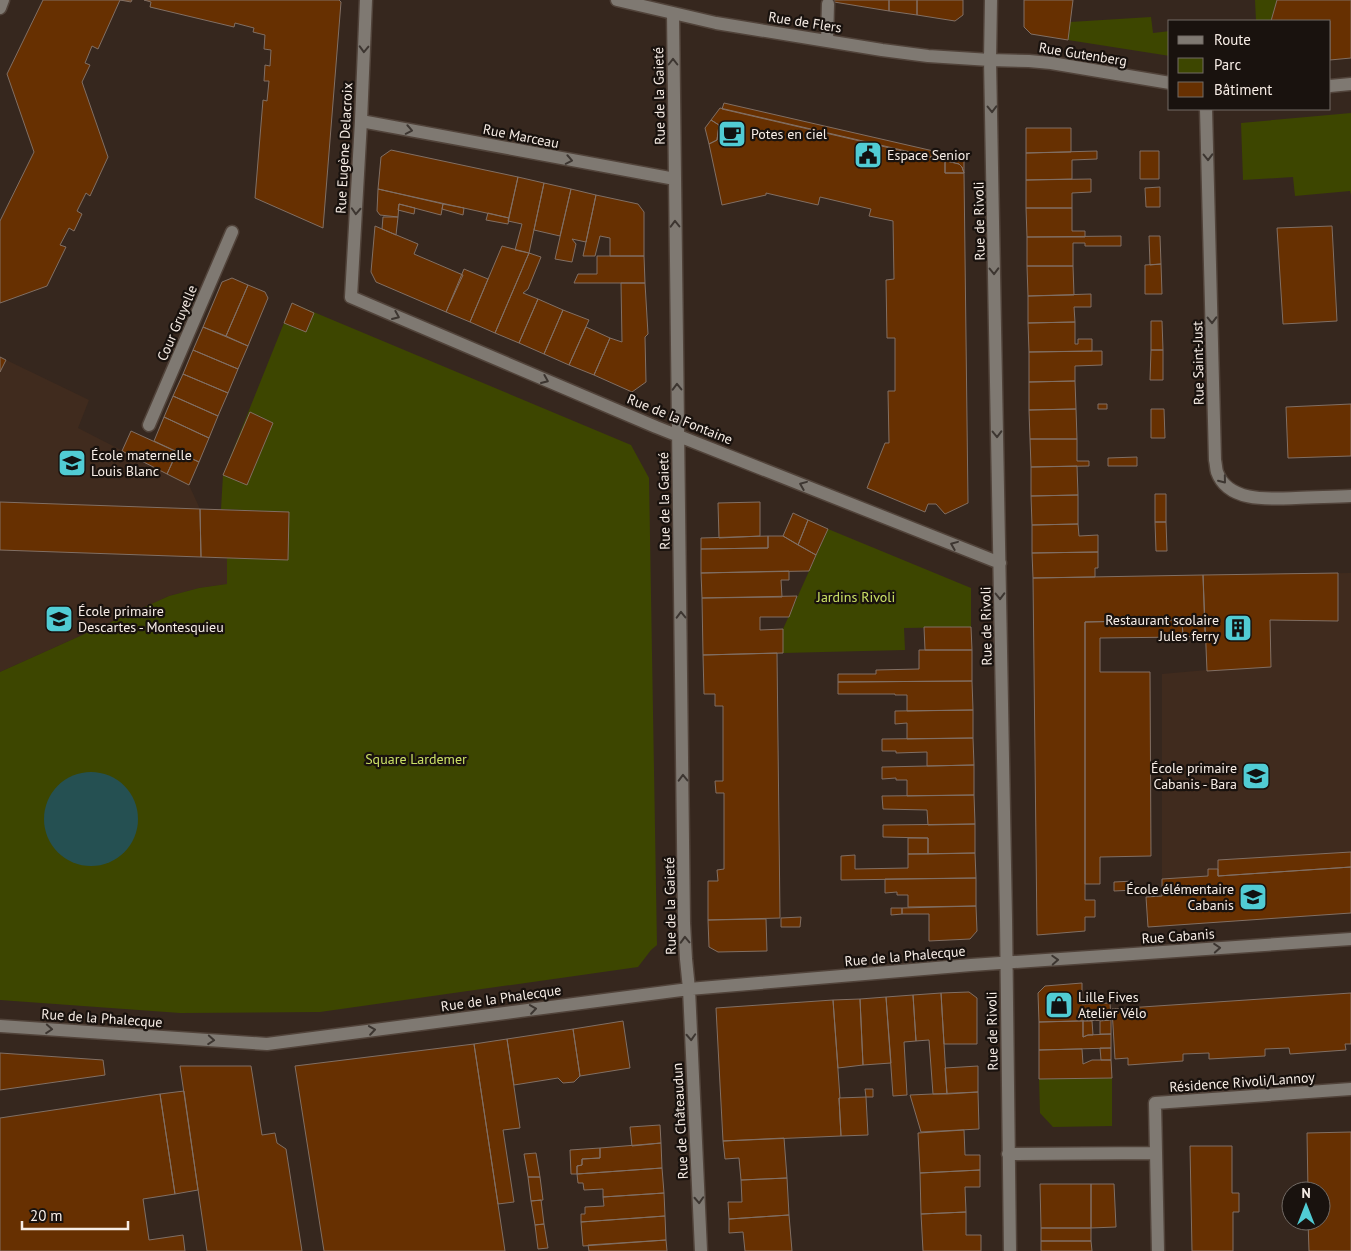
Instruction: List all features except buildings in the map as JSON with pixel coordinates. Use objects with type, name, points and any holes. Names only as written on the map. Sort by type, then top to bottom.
[{"type":"street","points":[[0,8],[3,0]]},
{"type":"street","name":"Rue Eugène Delacroix","points":[[351,297],[362,121],[366,0]]},
{"type":"street","name":"Rue de Flers","points":[[617,0],[716,22],[827,41],[928,56],[990,60]]},
{"type":"street","name":"Rue de Rivoli","points":[[991,0],[990,60],[1000,562],[1010,1251]]},
{"type":"street","points":[[827,41],[828,4]]},
{"type":"street","name":"Rue de la Gaieté","points":[[673,13],[684,923],[689,989]]},
{"type":"street","name":"Rue Gutenberg","points":[[990,60],[1029,60],[1168,83]]},
{"type":"street","points":[[1331,86],[1351,84]]},
{"type":"street","name":"Rue Saint-Just","points":[[1206,110],[1215,460],[1217,472],[1223,482],[1234,491],[1251,498],[1351,496]]},
{"type":"street","name":"Rue Marceau","points":[[362,121],[675,179]]},
{"type":"street","name":"Cour Gruyelle","points":[[149,426],[232,232]]},
{"type":"street","name":"Rue de la Fontaine","points":[[351,297],[678,436],[1000,562]]},
{"type":"street","name":"Rue Cabanis","points":[[1006,963],[1351,939]]},
{"type":"street","name":"Rue de la Phalecque","points":[[0,1026],[267,1044],[689,989],[1006,963]]},
{"type":"street","name":"Rue de Châteaudun","points":[[689,989],[701,1251]]},
{"type":"street","name":"Résidence Rivoli/Lannoy","points":[[1158,1251],[1155,1103],[1351,1090]]},
{"type":"street","points":[[1008,1154],[1156,1153]]},
{"type":"shaded area","name":"École maternelle Louis Blanc","points":[[0,357],[89,400],[78,428],[189,485],[200,509],[289,512],[288,560],[227,584],[199,588],[169,596],[0,672]]},
{"type":"shaded area","name":"École primaire Cabanis - Bara","points":[[1351,573],[1351,913],[1148,927],[1146,897],[1162,896],[1162,674],[1207,670],[1203,575]]},
{"type":"green space","points":[[1255,0],[1277,0],[1271,20],[1256,20]]},
{"type":"green space","points":[[1151,17],[1153,33],[1168,31],[1168,56],[1068,40],[1070,22]]},
{"type":"green space","points":[[1351,113],[1351,195],[1350,191],[1295,196],[1293,177],[1243,180],[1241,123]]},
{"type":"green space","name":"Square Lardemer","points":[[292,303],[631,445],[649,478],[657,945],[638,967],[320,1012],[180,1013],[0,1000],[0,672],[169,596],[199,588],[227,584],[227,558],[288,559],[289,512],[221,509],[223,475]]},
{"type":"green space","name":"Jardins Rivoli","points":[[828,529],[971,588],[971,627],[904,628],[905,650],[783,653],[783,629]]},
{"type":"green space","points":[[1112,1078],[1112,1126],[1053,1127],[1040,1113],[1039,1079]]},
{"type":"water","points":[[91,772],[109,776],[124,786],[134,801],[138,819],[134,837],[124,852],[109,862],[91,866],[73,862],[58,852],[48,837],[44,819],[48,801],[58,786],[73,776]]},
{"type":"place","name":"Potes en ciel","points":[[732,134]]},
{"type":"place","name":"Espace Senior","points":[[868,155]]},
{"type":"place","name":"École maternelle Louis Blanc","points":[[72,463]]},
{"type":"place","name":"École primaire Descartes - Montesquieu","points":[[59,619]]},
{"type":"place","name":"Restaurant scolaire Jules ferry","points":[[1238,628]]},
{"type":"place","name":"École primaire Cabanis - Bara","points":[[1256,776]]},
{"type":"place","name":"École élémentaire Cabanis","points":[[1253,897]]},
{"type":"place","name":"Lille Fives Atelier Vélo","points":[[1059,1005]]}]
